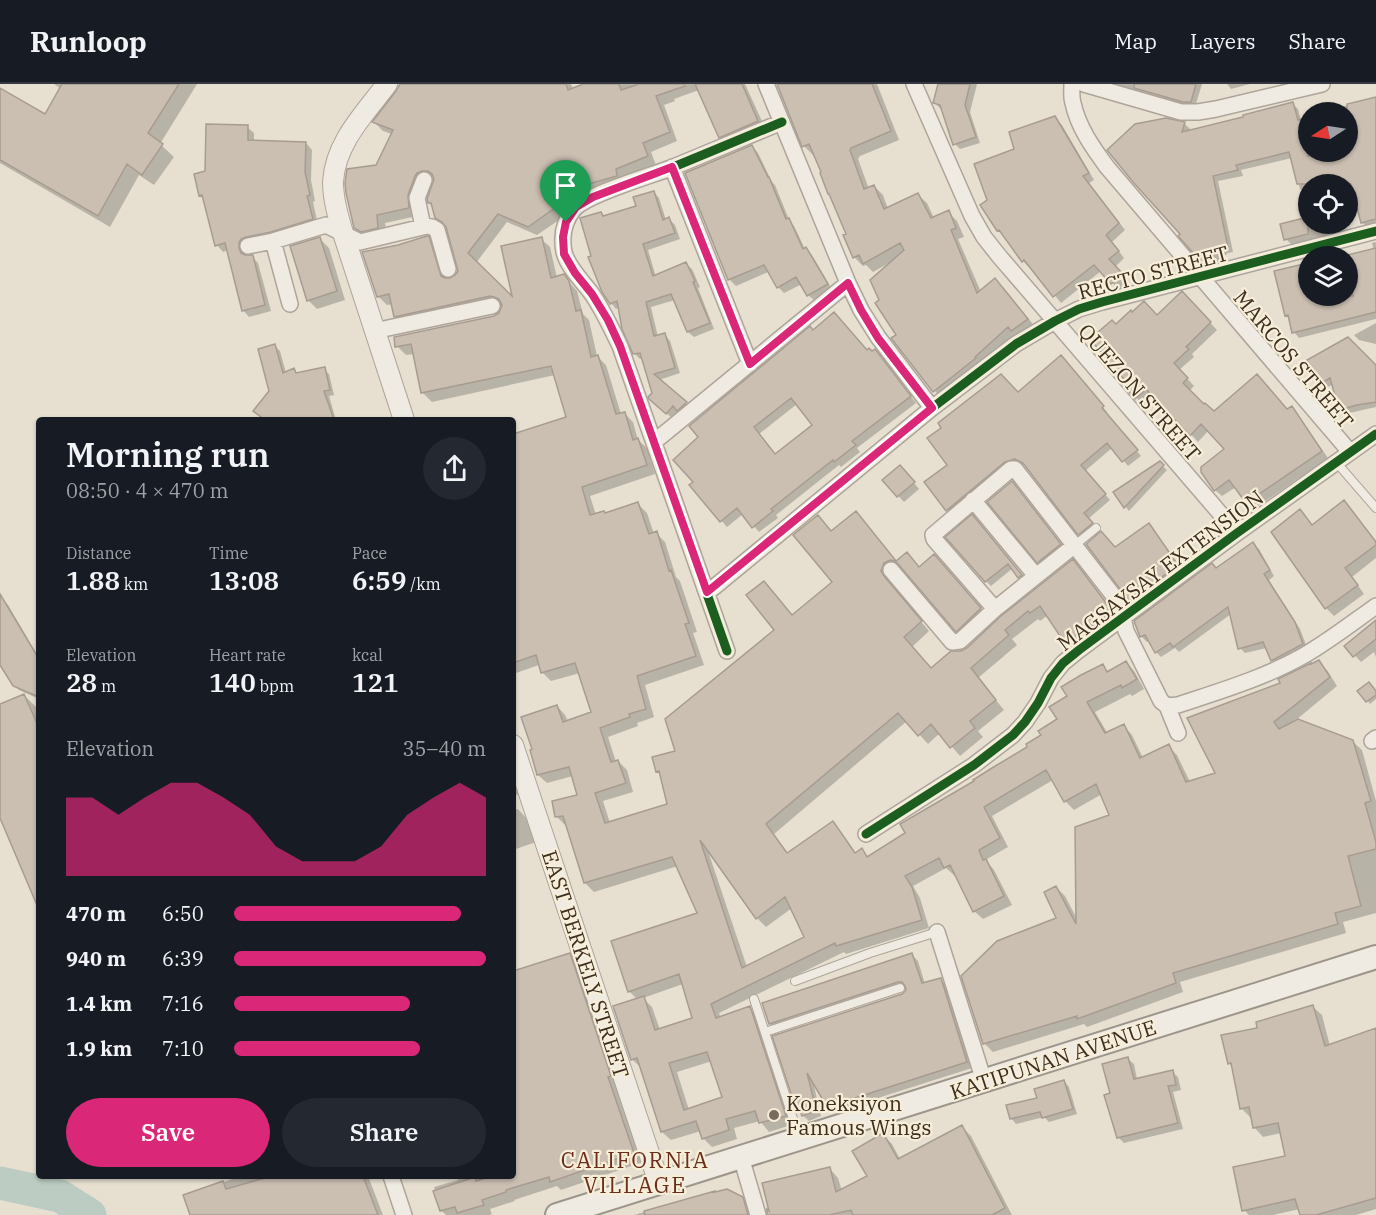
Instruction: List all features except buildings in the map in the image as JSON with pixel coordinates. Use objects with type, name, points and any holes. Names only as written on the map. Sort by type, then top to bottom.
[{"type":"main road","name":"KATIPUNAN AVENUE","points":[[557,1215],[1376,957]]},
{"type":"street","points":[[387,84],[342,145],[333,182],[335,203],[343,233],[403,417]]},
{"type":"street","points":[[766,84],[861,310],[878,338],[932,408]]},
{"type":"street","name":"QUEZON STREET","points":[[914,84],[972,216],[984,237],[1237,533]]},
{"type":"street","name":"MARCOS STREET","points":[[1072,84],[1072,102],[1080,123],[1092,147],[1107,167],[1350,452]]},
{"type":"street","points":[[1083,84],[1181,112],[1198,112],[1322,84]]},
{"type":"street","points":[[727,651],[620,346],[608,320],[564,254],[563,237],[566,222],[576,207],[593,197],[782,122]]},
{"type":"street","points":[[672,167],[750,364]]},
{"type":"street","points":[[423,180],[417,198],[423,227]]},
{"type":"street","points":[[248,246],[326,225],[360,242],[427,226],[437,231],[448,269]]},
{"type":"street","name":"RECTO STREET","points":[[707,592],[932,408],[1016,344],[1056,321],[1079,309],[1102,302],[1376,231]]},
{"type":"street","points":[[273,241],[290,304]]},
{"type":"street","points":[[654,442],[848,283]]},
{"type":"street","points":[[374,331],[492,306]]},
{"type":"street","name":"MAGSAYSAY EXTENSION","points":[[866,834],[974,765],[1013,735],[1038,703],[1051,678],[1078,650],[1237,533],[1376,435]]},
{"type":"street","points":[[995,609],[934,539],[933,535],[1011,469],[1015,469],[1120,604],[1126,631],[1161,701],[1167,705],[1178,705],[1259,678],[1303,656],[1376,606]]},
{"type":"street","points":[[973,500],[1036,576]]},
{"type":"street","points":[[891,570],[952,642],[960,641],[995,609],[1076,545]]},
{"type":"street","points":[[1167,705],[1178,734]]},
{"type":"street","name":"EAST BERKELY STREET","points":[[516,754],[659,1183]]},
{"type":"street","points":[[937,932],[984,1081]]},
{"type":"street","points":[[741,1157],[758,1215]]},
{"type":"street","points":[[392,1179],[404,1215]]},
{"type":"lane","points":[[1336,462],[1376,508]]},
{"type":"lane","points":[[1076,545],[1096,528]]},
{"type":"lane","points":[[795,981],[870,953],[937,932]]},
{"type":"lane","points":[[765,1032],[900,988]]},
{"type":"lane","points":[[754,999],[799,1139]]},
{"type":"waterway","points":[[0,1183],[60,1196],[90,1215]]},
{"type":"cycle path","points":[[727,651],[620,346],[596,300],[568,263],[564,252],[563,235],[574,209],[592,197],[671,168],[782,122]]},
{"type":"cycle path","points":[[707,593],[932,408],[1016,344],[1055,321],[1079,309],[1102,302],[1376,231]]},
{"type":"cycle path","points":[[866,834],[974,765],[1013,735],[1038,703],[1051,678],[1063,663],[1079,650],[1376,434]]},
{"type":"place","name":"Koneksiyon Famous Wings","points":[[774,1115]]},
{"type":"district","name":"CALIFORNIA VILLAGE","points":[[635,1172]]},
{"type":"route","points":[[672,167],[750,364],[848,283],[878,338],[932,408],[707,592],[620,346],[608,320],[564,254],[563,237],[566,222],[576,207],[593,197],[672,167]]}]
